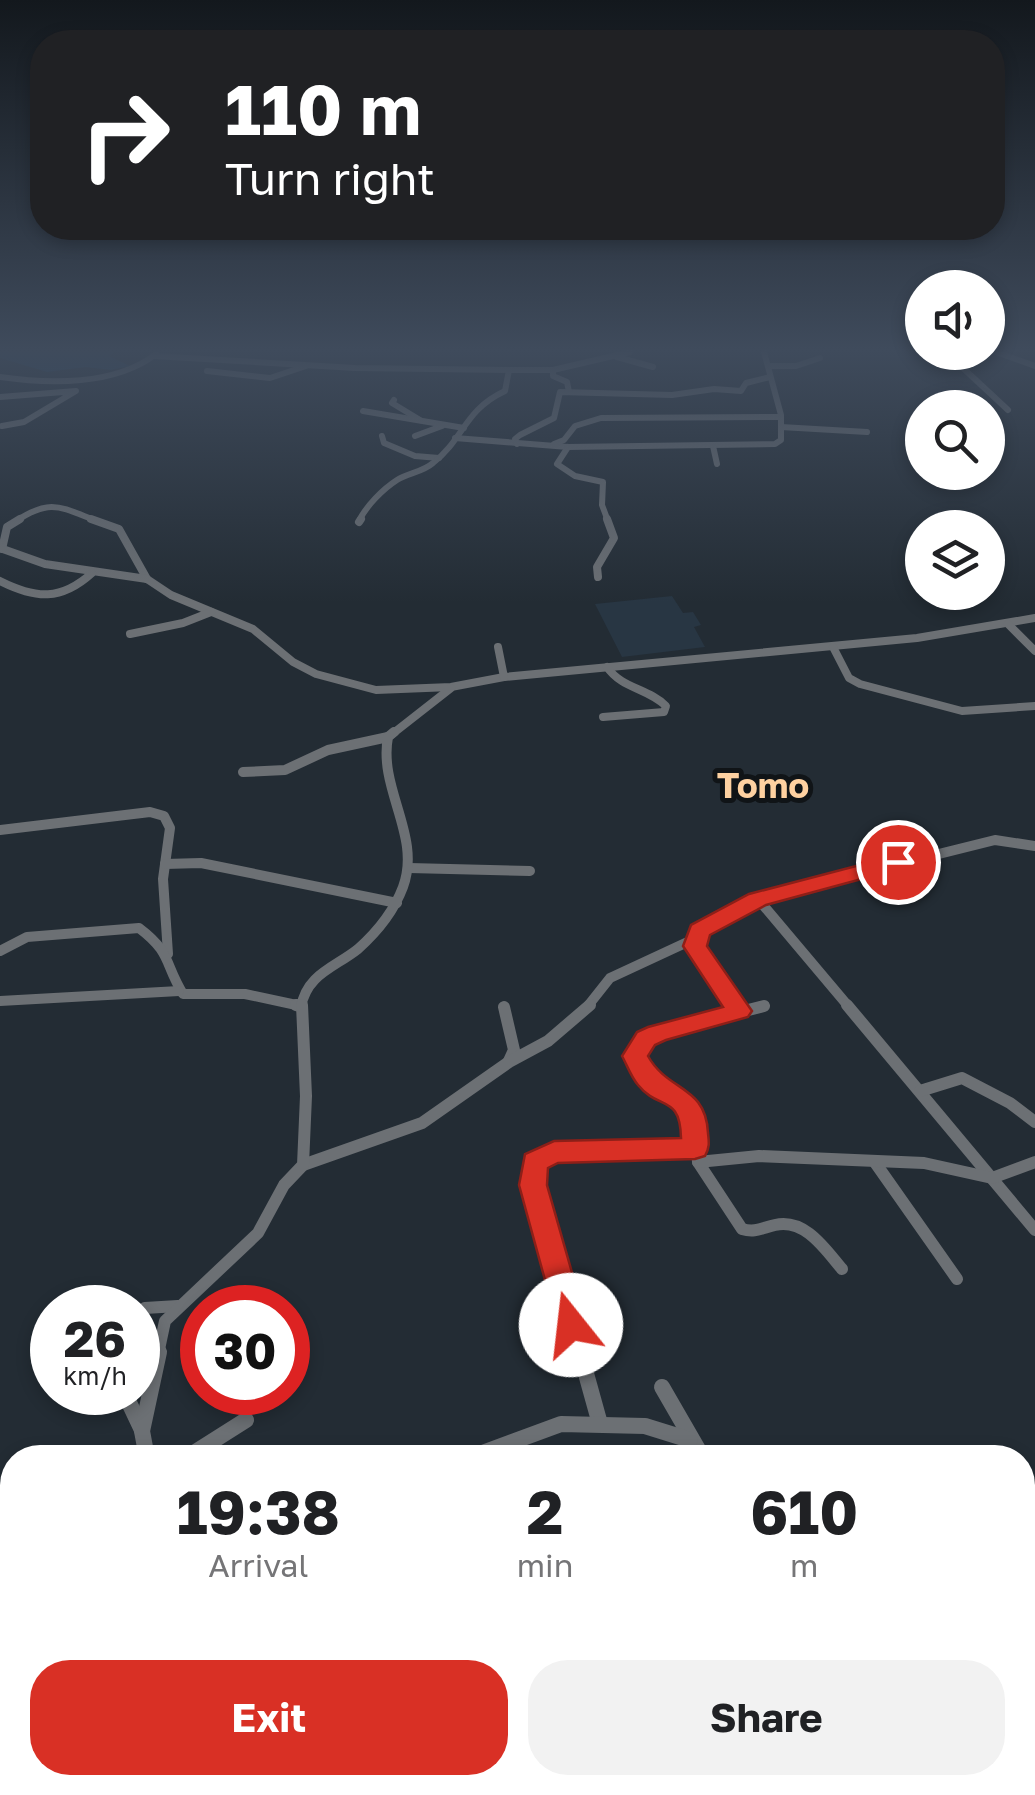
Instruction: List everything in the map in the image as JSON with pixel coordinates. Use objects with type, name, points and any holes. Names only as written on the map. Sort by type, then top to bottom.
[{"type":"street","points":[[382,436],[384,443],[415,456],[439,458]]},
{"type":"street","points":[[359,522],[364,511],[398,479],[428,467],[457,436]]},
{"type":"street","points":[[516,444],[520,436]]},
{"type":"street","points":[[549,445],[567,436]]},
{"type":"street","points":[[455,438],[568,448],[774,444],[781,436]]},
{"type":"street","points":[[714,446],[717,464]]},
{"type":"street","points":[[568,448],[557,464],[570,474],[603,482],[602,505],[614,538],[597,567],[598,577]]},
{"type":"street","points":[[147,579],[119,529],[54,506],[31,508],[7,527],[1,548],[44,564],[147,579],[254,629],[293,662],[332,680],[376,690],[452,687],[608,666],[833,647],[1035,618]]},
{"type":"street","points":[[0,581],[21,594],[58,596],[73,592],[92,573]]},
{"type":"street","points":[[130,634],[183,623],[211,612]]},
{"type":"street","points":[[1008,624],[1035,652]]},
{"type":"street","points":[[498,647],[504,678]]},
{"type":"street","points":[[833,647],[849,678],[860,684],[962,711],[1035,706]]},
{"type":"street","points":[[603,717],[648,716],[664,712],[666,706],[649,693],[618,683],[608,666]]},
{"type":"street","points":[[242,772],[285,770],[328,750],[388,737],[452,687]]},
{"type":"street","points":[[302,1165],[305,1074],[300,1006],[315,976],[358,948],[397,903],[409,868],[406,831],[383,762],[388,737]]},
{"type":"street","points":[[0,830],[158,813],[164,816],[170,828],[164,864],[168,956],[178,991]]},
{"type":"street","points":[[142,1430],[165,1322],[258,1233],[284,1185],[302,1165],[422,1122],[565,1028],[592,1003],[610,978],[694,939],[712,920],[758,900],[995,840],[1035,846]]},
{"type":"street","points":[[164,864],[201,863],[397,903]]},
{"type":"street","points":[[409,868],[530,871]]},
{"type":"street","points":[[758,900],[1035,1230]]},
{"type":"street","points":[[0,951],[28,937],[130,926],[150,934],[168,956]]},
{"type":"street","points":[[694,939],[704,964],[739,1011]]},
{"type":"street","points":[[0,1000],[178,991],[245,994],[300,1006]]},
{"type":"street","points":[[764,1006],[657,1033],[637,1049],[635,1056],[648,1081],[684,1101],[694,1114],[697,1155],[742,1229],[754,1232],[779,1224],[802,1229],[842,1269]]},
{"type":"street","points":[[504,1007],[514,1050],[509,1062]]},
{"type":"street","points":[[920,1090],[962,1078],[1010,1103],[1035,1122]]},
{"type":"street","points":[[600,1424],[533,1185],[534,1162],[554,1152],[759,1156],[924,1163],[992,1178],[1035,1162]]},
{"type":"street","points":[[874,1161],[958,1279]]},
{"type":"street","points":[[160,1307],[178,1306]]},
{"type":"street","points":[[662,1387],[694,1445]]},
{"type":"street","points":[[135,1415],[144,1445]]},
{"type":"street","points":[[207,1445],[246,1420]]},
{"type":"street","points":[[516,1445],[561,1424],[644,1426],[690,1440]]},
{"type":"shaded area","points":[[672,596],[683,613],[693,612],[701,625],[694,627],[705,647],[622,657],[595,604]]},
{"type":"district","name":"Tomo","points":[[763,785]]},
{"type":"route","points":[[571,1325],[533,1185],[534,1162],[554,1152],[695,1148],[694,1114],[684,1101],[648,1081],[635,1056],[646,1039],[657,1033],[739,1011],[704,964],[694,939],[712,920],[758,900],[898,862]]}]
